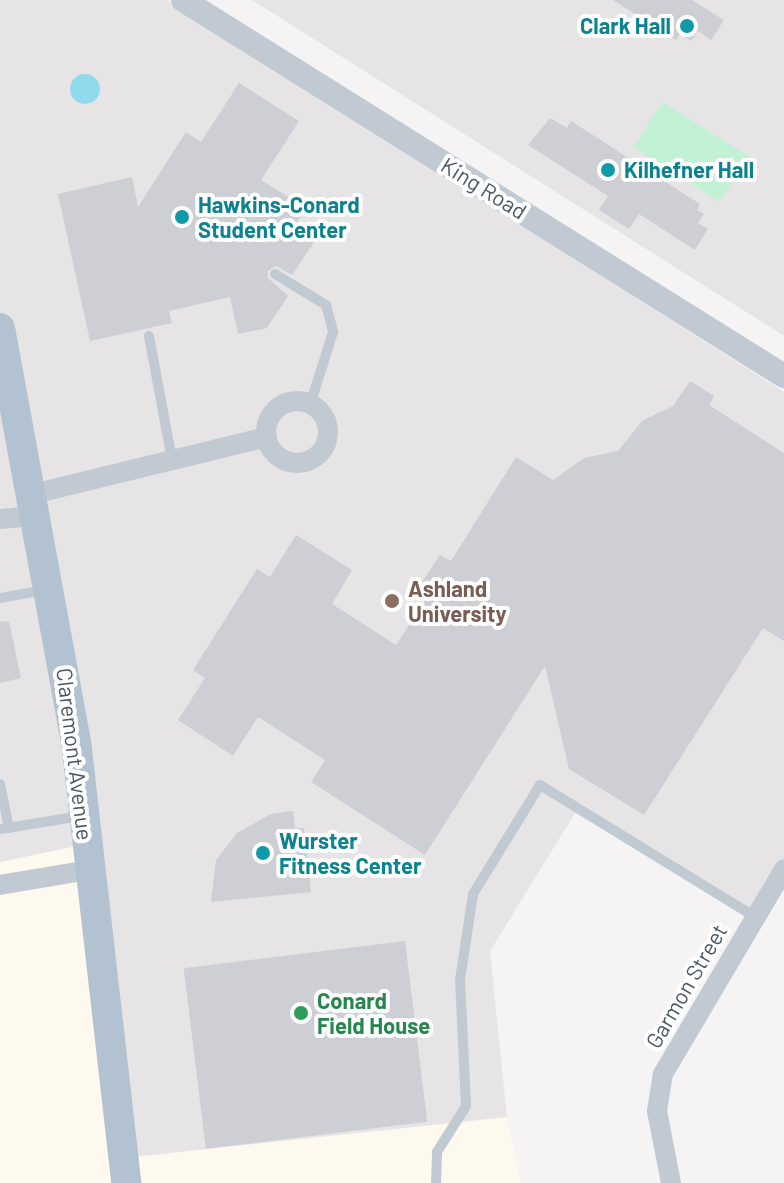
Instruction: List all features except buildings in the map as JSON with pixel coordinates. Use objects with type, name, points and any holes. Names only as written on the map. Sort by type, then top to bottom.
[{"type":"main road","name":"Claremont Avenue","points":[[0,328],[51,589],[84,816],[126,1183]]},
{"type":"street","name":"King Road","points":[[183,0],[784,376]]},
{"type":"street","points":[[310,405],[327,428],[317,455],[290,463],[273,452],[267,437],[267,423],[280,407],[310,405]]},
{"type":"street","points":[[0,519],[172,460],[267,437]]},
{"type":"street","name":"Garmon Street","points":[[671,1183],[657,1111],[663,1074],[784,869]]},
{"type":"street","points":[[0,885],[89,870]]},
{"type":"lane","points":[[275,274],[326,305],[333,332],[310,405]]},
{"type":"lane","points":[[149,336],[172,460]]},
{"type":"lane","points":[[0,598],[51,589]]},
{"type":"lane","points":[[0,784],[4,828],[84,816]]},
{"type":"lane","points":[[436,1183],[437,1152],[466,1106],[460,980],[473,894],[540,785],[754,916]]},
{"type":"shaded area","name":"Ashland University","points":[[0,0],[167,0],[784,392],[784,867],[754,916],[577,810],[490,951],[507,1117],[123,1158],[86,844],[0,862]]},
{"type":"shaded area","points":[[252,0],[784,0],[784,336]]},
{"type":"shaded area","points":[[87,844],[124,1158],[507,1117],[521,1183],[0,1183],[0,862]]},
{"type":"green space","points":[[662,102],[749,156],[720,202],[633,148]]},
{"type":"water","points":[[85,74],[96,78],[100,89],[96,100],[85,104],[74,100],[70,89],[74,78]]},
{"type":"place","name":"Clark Hall","points":[[687,26]]},
{"type":"place","name":"Kilhefner Hall","points":[[608,170]]},
{"type":"place","name":"Hawkins-Conard Student Center","points":[[182,217]]},
{"type":"place","name":"Ashland University","points":[[392,601]]},
{"type":"place","name":"Wurster Fitness Center","points":[[263,853]]},
{"type":"place","name":"Conard Field House","points":[[301,1013]]}]
